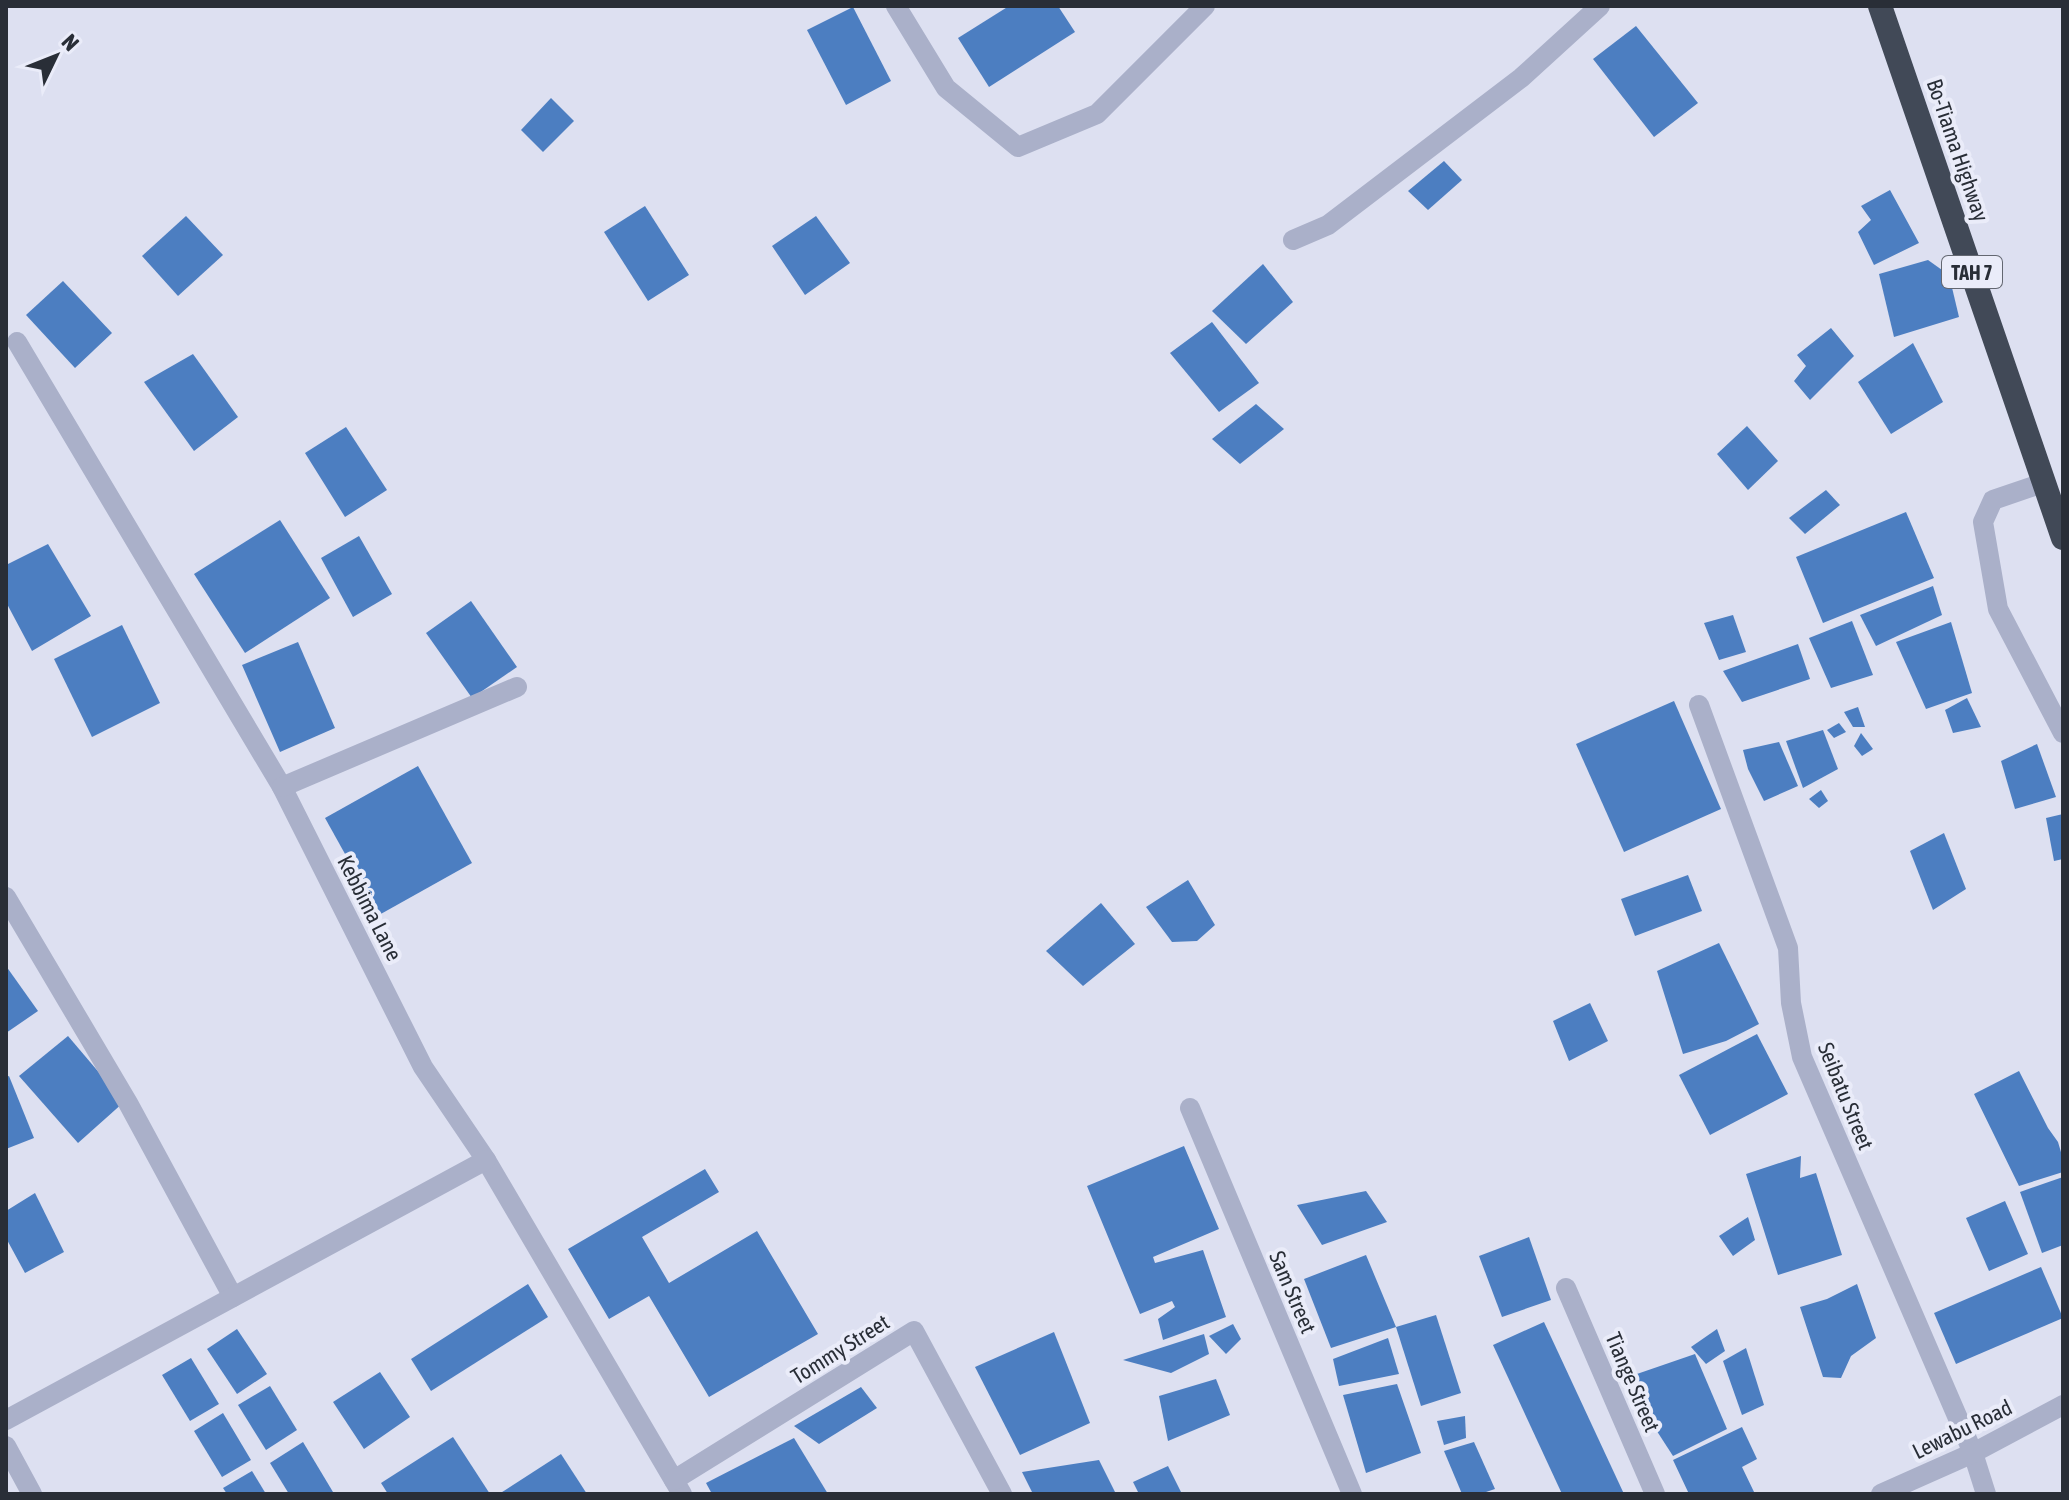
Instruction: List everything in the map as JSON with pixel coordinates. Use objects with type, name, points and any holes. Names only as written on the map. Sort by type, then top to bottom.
[{"type":"highway","name":"Bo-Tiama Highway","points":[[1880,6],[2063,538]]},
{"type":"street","points":[[896,6],[946,88],[1018,147],[1097,114],[1205,6]]},
{"type":"street","points":[[1293,240],[1328,225],[1521,78],[1600,6]]},
{"type":"street","name":"Kebbima Lane","points":[[17,342],[282,787],[423,1067],[486,1160],[678,1487]]},
{"type":"street","points":[[2043,483],[1993,500],[1983,522],[1998,609],[2063,733]]},
{"type":"street","points":[[282,787],[517,687]]},
{"type":"street","name":"Seibatu Street","points":[[1699,705],[1788,948],[1791,1003],[1802,1057],[1973,1453],[1986,1494]]},
{"type":"street","points":[[6,897],[128,1103],[233,1297]]},
{"type":"street","name":"Sam Street","points":[[1190,1108],[1352,1494]]},
{"type":"street","points":[[6,1420],[486,1160]]},
{"type":"street","name":"Tiange Street","points":[[1566,1288],[1655,1494]]},
{"type":"street","name":"Tommy Street","points":[[678,1487],[914,1331],[1002,1494]]},
{"type":"street","name":"Lewabu Road","points":[[1881,1494],[1973,1453],[2063,1405]]},
{"type":"street","points":[[6,1446],[32,1494]]},
{"type":"building","points":[[1009,6],[1058,6],[1075,32],[989,87],[958,38]]},
{"type":"building","points":[[853,7],[891,81],[846,105],[807,30]]},
{"type":"building","points":[[1636,26],[1698,103],[1654,137],[1593,59]]},
{"type":"building","points":[[551,98],[574,121],[543,152],[521,130]]},
{"type":"building","points":[[1444,161],[1462,180],[1428,210],[1408,191]]},
{"type":"building","points":[[1890,190],[1919,243],[1874,265],[1858,232],[1871,220],[1861,206]]},
{"type":"building","points":[[645,206],[689,275],[648,301],[604,232]]},
{"type":"building","points":[[186,216],[223,255],[178,296],[142,256]]},
{"type":"building","points":[[816,216],[850,263],[805,295],[772,246]]},
{"type":"building","points":[[1928,260],[1949,275],[1959,317],[1894,337],[1879,274]]},
{"type":"building","points":[[1263,264],[1293,302],[1246,344],[1212,311]]},
{"type":"building","points":[[63,281],[112,333],[75,368],[26,315]]},
{"type":"building","points":[[1212,322],[1259,383],[1219,412],[1170,353]]},
{"type":"building","points":[[1831,328],[1854,356],[1810,400],[1794,381],[1806,366],[1797,355]]},
{"type":"building","points":[[1913,343],[1943,402],[1891,434],[1858,382]]},
{"type":"building","points":[[193,354],[238,417],[194,451],[144,382]]},
{"type":"building","points":[[1256,404],[1284,429],[1240,464],[1212,439]]},
{"type":"building","points":[[1747,426],[1778,461],[1748,490],[1717,454]]},
{"type":"building","points":[[346,427],[387,490],[345,517],[305,453]]},
{"type":"building","points":[[1826,490],[1840,505],[1805,534],[1789,518]]},
{"type":"building","points":[[1906,512],[1934,578],[1823,623],[1796,557]]},
{"type":"building","points":[[280,520],[330,598],[245,653],[194,574]]},
{"type":"building","points":[[359,536],[392,594],[353,617],[321,558]]},
{"type":"building","points":[[48,544],[91,616],[32,651],[6,602],[6,565]]},
{"type":"building","points":[[1933,586],[1942,615],[1876,646],[1860,615]]},
{"type":"building","points":[[471,601],[517,667],[472,698],[426,633]]},
{"type":"building","points":[[1733,615],[1746,652],[1719,660],[1704,623]]},
{"type":"building","points":[[1852,621],[1873,675],[1831,688],[1809,638]]},
{"type":"building","points":[[1951,622],[1972,693],[1926,709],[1896,642]]},
{"type":"building","points":[[122,625],[160,703],[92,737],[54,659]]},
{"type":"building","points":[[298,642],[335,728],[280,752],[242,665]]},
{"type":"building","points":[[1798,644],[1810,679],[1742,702],[1723,671]]},
{"type":"building","points":[[1967,698],[1981,727],[1953,733],[1945,710]]},
{"type":"building","points":[[1674,701],[1721,809],[1624,852],[1576,744]]},
{"type":"building","points":[[1858,707],[1865,727],[1853,727],[1844,712]]},
{"type":"building","points":[[1839,723],[1846,732],[1834,738],[1827,730]]},
{"type":"building","points":[[1823,730],[1838,769],[1803,788],[1786,741]]},
{"type":"building","points":[[1861,733],[1873,749],[1862,756],[1854,746]]},
{"type":"building","points":[[1779,742],[1798,786],[1764,801],[1748,769],[1743,750]]},
{"type":"building","points":[[2037,744],[2056,797],[2015,809],[2001,761]]},
{"type":"building","points":[[418,766],[472,863],[379,915],[325,818]]},
{"type":"building","points":[[1821,790],[1828,801],[1819,808],[1809,799]]},
{"type":"building","points":[[2063,814],[2063,859],[2054,861],[2046,818]]},
{"type":"building","points":[[1944,833],[1966,889],[1933,910],[1910,851]]},
{"type":"building","points":[[1688,875],[1702,911],[1635,936],[1621,899]]},
{"type":"building","points":[[1188,880],[1215,925],[1197,941],[1172,942],[1146,907]]},
{"type":"building","points":[[1101,903],[1135,944],[1083,986],[1046,951]]},
{"type":"building","points":[[1719,943],[1759,1024],[1726,1041],[1683,1054],[1657,971]]},
{"type":"building","points":[[6,966],[38,1011],[6,1033]]},
{"type":"building","points":[[1590,1003],[1608,1041],[1569,1061],[1553,1021]]},
{"type":"building","points":[[1757,1034],[1788,1094],[1710,1135],[1679,1075]]},
{"type":"building","points":[[68,1036],[124,1102],[78,1143],[19,1076]]},
{"type":"building","points":[[2019,1071],[2058,1142],[2063,1172],[2019,1186],[1974,1094]]},
{"type":"building","points":[[9,1076],[34,1138],[6,1149],[6,1077]]},
{"type":"building","points":[[1184,1146],[1219,1229],[1153,1257],[1155,1263],[1203,1250],[1226,1317],[1163,1340],[1158,1319],[1175,1307],[1172,1301],[1140,1314],[1087,1186]]},
{"type":"building","points":[[1801,1156],[1800,1178],[1816,1173],[1842,1255],[1778,1275],[1746,1174]]},
{"type":"building","points":[[705,1169],[719,1192],[642,1237],[669,1283],[757,1231],[818,1334],[709,1397],[649,1296],[609,1319],[568,1249]]},
{"type":"building","points":[[2063,1177],[2063,1245],[2042,1253],[2020,1192]]},
{"type":"building","points":[[1366,1191],[1387,1222],[1322,1245],[1297,1205]]},
{"type":"building","points":[[35,1193],[64,1252],[25,1273],[6,1238],[6,1211]]},
{"type":"building","points":[[2005,1201],[2028,1254],[1989,1271],[1966,1218]]},
{"type":"building","points":[[1748,1217],[1755,1240],[1733,1256],[1719,1236]]},
{"type":"building","points":[[1529,1237],[1551,1300],[1502,1317],[1479,1256]]},
{"type":"building","points":[[1366,1255],[1396,1327],[1331,1348],[1304,1279]]},
{"type":"building","points":[[2041,1267],[2063,1318],[1956,1364],[1934,1313]]},
{"type":"building","points":[[528,1284],[548,1317],[431,1391],[411,1359]]},
{"type":"building","points":[[1857,1284],[1876,1338],[1851,1356],[1841,1378],[1823,1377],[1800,1307],[1827,1299]]},
{"type":"building","points":[[1436,1315],[1461,1393],[1421,1406],[1396,1327]]},
{"type":"building","points":[[1544,1322],[1624,1494],[1562,1494],[1493,1345]]},
{"type":"building","points":[[1233,1324],[1241,1339],[1226,1354],[1209,1336]]},
{"type":"building","points":[[237,1329],[267,1374],[237,1394],[207,1349]]},
{"type":"building","points":[[1717,1329],[1725,1351],[1706,1364],[1691,1347]]},
{"type":"building","points":[[1054,1332],[1090,1423],[1020,1455],[975,1367]]},
{"type":"building","points":[[1204,1334],[1209,1354],[1171,1373],[1123,1360]]},
{"type":"building","points":[[1388,1338],[1399,1374],[1339,1386],[1333,1359]]},
{"type":"building","points":[[1746,1348],[1764,1405],[1742,1415],[1723,1361]]},
{"type":"building","points":[[1695,1354],[1727,1429],[1673,1456],[1651,1422],[1634,1375]]},
{"type":"building","points":[[191,1358],[219,1404],[190,1421],[162,1375]]},
{"type":"building","points":[[380,1372],[410,1417],[364,1449],[333,1402]]},
{"type":"building","points":[[1216,1379],[1230,1415],[1168,1441],[1159,1396]]},
{"type":"building","points":[[1397,1384],[1421,1453],[1366,1473],[1343,1395]]},
{"type":"building","points":[[270,1386],[297,1430],[266,1450],[238,1405]]},
{"type":"building","points":[[861,1387],[877,1408],[819,1444],[794,1426]]},
{"type":"building","points":[[223,1413],[251,1460],[222,1477],[194,1431]]},
{"type":"building","points":[[1465,1416],[1466,1438],[1444,1445],[1437,1421]]},
{"type":"building","points":[[1742,1427],[1757,1459],[1742,1467],[1755,1494],[1689,1494],[1673,1460]]},
{"type":"building","points":[[453,1437],[490,1494],[388,1494],[381,1483]]},
{"type":"building","points":[[794,1438],[828,1494],[712,1494],[706,1483]]},
{"type":"building","points":[[303,1442],[333,1492],[330,1494],[289,1494],[270,1463]]},
{"type":"building","points":[[1474,1442],[1495,1489],[1480,1494],[1462,1494],[1444,1451]]},
{"type":"building","points":[[561,1454],[587,1494],[499,1494]]},
{"type":"building","points":[[1099,1460],[1116,1494],[1033,1494],[1022,1472]]},
{"type":"building","points":[[1168,1466],[1182,1494],[1139,1494],[1133,1482]]},
{"type":"building","points":[[252,1471],[266,1494],[227,1494],[223,1488]]}]
